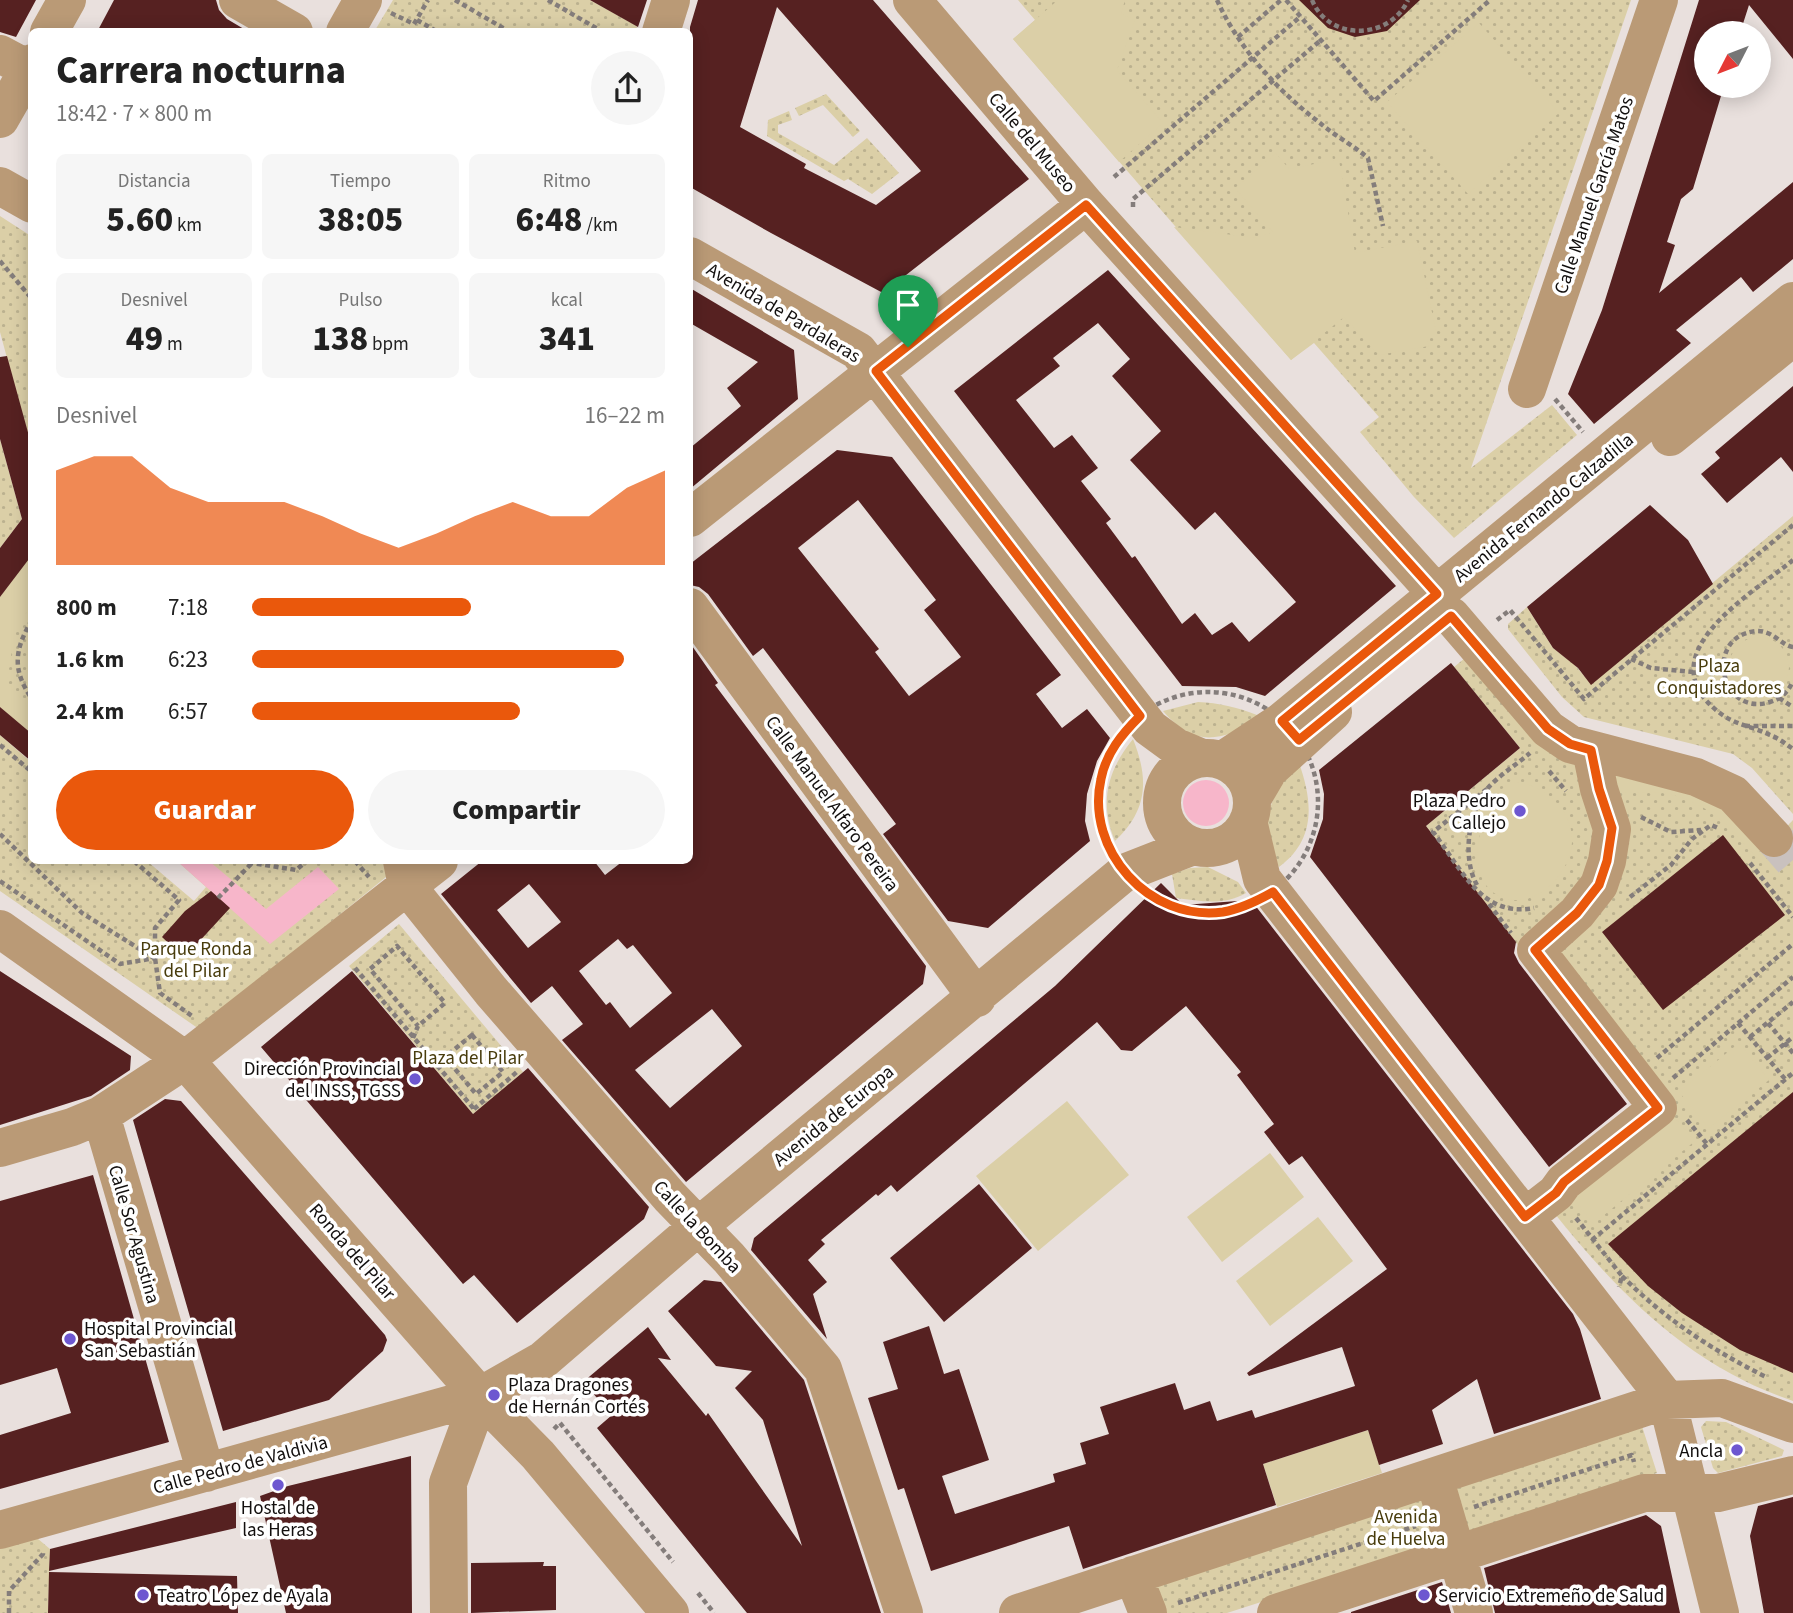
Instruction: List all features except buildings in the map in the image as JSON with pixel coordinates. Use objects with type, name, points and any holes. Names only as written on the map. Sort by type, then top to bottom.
[{"type":"street","points":[[51,28],[67,0]]},
{"type":"street","points":[[238,0],[287,28]]},
{"type":"street","points":[[347,28],[363,0]]},
{"type":"street","points":[[662,28],[671,0]]},
{"type":"street","name":"Calle del Museo","points":[[912,0],[1086,205],[1452,604]]},
{"type":"street","name":"Calle Manuel García Matos","points":[[1538,396],[1659,0]]},
{"type":"street","points":[[0,119],[20,62]]},
{"type":"street","points":[[0,186],[28,202]]},
{"type":"street","points":[[693,516],[1086,205]]},
{"type":"street","name":"Avenida de Pardaleras","points":[[693,258],[858,351],[1145,722],[1176,747],[1213,759]]},
{"type":"street","name":"Avenida Fernando Calzadilla","points":[[1452,604],[1793,301]]},
{"type":"street","name":"Avenida Fernando Calzadilla","points":[[1213,759],[1291,731],[1793,337]]},
{"type":"street","points":[[1452,604],[1548,729],[1570,744],[1696,777],[1733,794],[1768,838]]},
{"type":"street","points":[[1452,604],[1562,714],[1584,728],[1710,761],[1747,778],[1768,838]]},
{"type":"street","name":"Calle Manuel Alfaro Pereira","points":[[693,611],[977,998]]},
{"type":"street","name":"Avenida Fernando Calzadilla","points":[[1250,810],[1291,731]]},
{"type":"street","points":[[1525,1217],[1556,1193],[1564,1182],[1658,1108],[1535,950],[1577,913],[1599,885],[1607,861],[1612,828],[1599,789],[1591,750]]},
{"type":"street","points":[[1124,873],[1149,845],[1163,813],[1163,793],[1170,777],[1183,764],[1213,759],[1243,775],[1268,886],[1667,1400],[1720,1613]]},
{"type":"street","points":[[1163,813],[1175,834],[1193,846],[1203,848],[1226,844],[1243,831],[1250,810]]},
{"type":"street","name":"Avenida de Europa","points":[[480,1396],[543,1360],[700,1225],[977,998],[1124,873],[1193,846]]},
{"type":"street","points":[[0,1148],[72,1128],[101,1115],[185,1060],[393,875],[429,864]]},
{"type":"street","name":"Calle la Bomba","points":[[393,875],[530,1061],[700,1225],[823,1369],[904,1613]]},
{"type":"street","name":"Ronda del Pilar","points":[[0,929],[185,1060],[480,1396],[538,1455],[670,1613]]},
{"type":"street","name":"Calle Sor Agustina","points":[[101,1115],[206,1473]]},
{"type":"street","points":[[449,1613],[448,1483],[480,1396]]},
{"type":"street","name":"Calle Pedro de Valdivia","points":[[0,1530],[480,1396]]},
{"type":"street","points":[[1018,1613],[1667,1400],[1722,1398],[1793,1424]]},
{"type":"street","points":[[1276,1613],[1644,1493],[1718,1493],[1793,1475]]},
{"type":"street","points":[[1434,1477],[1474,1613]]},
{"type":"street","points":[[1133,1575],[1148,1613]]},
{"type":"path","points":[[428,0],[416,22],[429,28]]},
{"type":"path","points":[[455,0],[503,28]]},
{"type":"path","points":[[548,0],[597,28]]},
{"type":"path","points":[[1217,0],[1238,37],[1272,81],[1318,122],[1368,158],[1383,226]]},
{"type":"path","points":[[1238,37],[1284,0],[1374,101],[1490,0]]},
{"type":"path","points":[[1312,0],[1326,20],[1343,29],[1361,32],[1379,28],[1395,19],[1408,0]]},
{"type":"path","points":[[1114,177],[1301,16]]},
{"type":"path","points":[[1133,199],[1321,40]]},
{"type":"path","points":[[0,261],[28,294]]},
{"type":"path","points":[[1538,396],[1554,398],[1588,438]]},
{"type":"path","points":[[1510,610],[1584,699],[1793,525]]},
{"type":"path","points":[[1793,561],[1706,633],[1695,651],[1693,672],[1700,691],[1715,709],[1738,726],[1769,734],[1793,749]]},
{"type":"path","points":[[28,628],[17,651],[19,680],[28,693]]},
{"type":"path","points":[[1793,648],[1771,633],[1759,631],[1735,639],[1723,659],[1725,682],[1741,700],[1763,704],[1779,698],[1793,681]]},
{"type":"path","points":[[1631,659],[1651,668],[1693,672]]},
{"type":"path","points":[[1212,692],[1238,696],[1261,706],[1291,731],[1312,766],[1318,794],[1317,822],[1304,857],[1293,873],[1268,886],[1249,905],[1222,912],[1195,912],[1168,905],[1144,892],[1124,873],[1110,852],[1101,828],[1099,791],[1109,755],[1122,733],[1145,722],[1162,702],[1186,694],[1212,692]]},
{"type":"path","points":[[1779,698],[1793,707]]},
{"type":"path","points":[[1738,726],[1793,726]]},
{"type":"path","points":[[0,745],[28,769]]},
{"type":"path","points":[[1511,934],[1433,832],[1532,752]]},
{"type":"path","points":[[1487,789],[1476,811],[1469,841],[1474,880],[1486,901],[1508,911],[1536,907]]},
{"type":"path","points":[[1671,865],[1702,830],[1712,825],[1725,832]]},
{"type":"path","points":[[0,834],[28,861]]},
{"type":"path","points":[[1768,838],[1793,917]]},
{"type":"path","points":[[31,864],[82,913],[155,958]]},
{"type":"path","points":[[137,864],[179,900],[155,928],[155,958],[160,993]]},
{"type":"path","points":[[218,898],[251,864]]},
{"type":"path","points":[[264,864],[296,870],[303,864]]},
{"type":"path","points":[[363,864],[393,875]]},
{"type":"path","points":[[0,881],[120,964],[155,958],[172,947]]},
{"type":"path","points":[[1656,1059],[1793,944]]},
{"type":"path","points":[[359,973],[370,969],[397,946],[445,1003],[418,1026],[413,1038]]},
{"type":"path","points":[[352,965],[474,1109]]},
{"type":"path","points":[[370,969],[418,1026]]},
{"type":"path","points":[[1666,1083],[1793,977]]},
{"type":"path","points":[[1750,1037],[1793,1002]]},
{"type":"path","points":[[1738,1023],[1785,1079]]},
{"type":"path","points":[[1768,1023],[1793,1053]]},
{"type":"path","points":[[433,1061],[445,1057],[471,1035],[503,1072]]},
{"type":"path","points":[[1767,1058],[1793,1037]]},
{"type":"path","points":[[445,1057],[476,1094]]},
{"type":"path","points":[[474,1109],[476,1094],[503,1072],[530,1061]]},
{"type":"path","points":[[474,1109],[530,1061]]},
{"type":"path","points":[[1592,1240],[1793,1073]]},
{"type":"path","points":[[1556,1193],[1601,1252]]},
{"type":"path","points":[[1622,1276],[1646,1300],[1693,1336],[1779,1382]]},
{"type":"path","points":[[1148,1613],[1632,1455]]},
{"type":"path","points":[[9,1613],[9,1591],[43,1554],[39,1519]]},
{"type":"green space","points":[[393,0],[590,0],[637,26],[637,28],[376,28]]},
{"type":"green space","points":[[1018,0],[1631,0],[1471,468],[1552,405],[1577,435],[1454,538],[1414,497],[1360,432],[1379,417],[1314,343],[1291,360],[1013,39],[1035,20]]},
{"type":"green space","points":[[1058,0],[1125,0],[1121,14],[1135,20],[1117,70],[1163,123],[1119,162],[1013,39]]},
{"type":"green space","points":[[1479,23],[1559,113],[1468,194],[1387,102]]},
{"type":"green space","points":[[826,94],[860,131],[853,137],[823,105],[799,116],[795,108]]},
{"type":"green space","points":[[789,111],[792,120],[778,125],[778,133],[834,165],[867,138],[899,173],[872,194],[848,179],[844,181],[767,136],[768,120]]},
{"type":"green space","points":[[1276,153],[1289,169],[1324,162],[1323,155],[1332,153],[1333,161],[1339,160],[1355,253],[1417,241],[1437,336],[1427,338],[1429,346],[1379,355],[1344,317],[1291,360],[1174,227],[1255,238],[1273,232],[1235,188]]},
{"type":"green space","points":[[0,216],[28,234],[28,436],[0,332]]},
{"type":"green space","points":[[0,439],[22,519],[0,548]]},
{"type":"green space","name":"Plaza Conquistadores","points":[[1793,516],[1793,814],[1752,768],[1733,754],[1584,717],[1562,697],[1508,629],[1508,624],[1527,607],[1553,648],[1574,664],[1591,684]]},
{"type":"green space","points":[[28,559],[28,731],[0,707],[0,597]]},
{"type":"green space","points":[[28,559],[28,610],[15,630],[7,682],[28,707],[28,731],[0,707],[0,597]]},
{"type":"green space","points":[[1753,637],[1765,637],[1784,650],[1789,667],[1787,679],[1776,692],[1765,697],[1753,697],[1734,684],[1729,673],[1729,661],[1742,642]]},
{"type":"green space","points":[[1470,654],[1543,742],[1702,796],[1780,834],[1793,820],[1793,1401],[1755,1386],[1688,1347],[1629,1297],[1551,1209],[1641,1105],[1426,826],[1520,748],[1454,667]]},
{"type":"green space","points":[[1198,702],[1221,704],[1242,710],[1257,715],[1260,721],[1220,736],[1197,736],[1175,723],[1163,711]]},
{"type":"green space","name":"Parque Ronda del Pilar","points":[[0,735],[28,759],[28,864],[151,864],[194,901],[206,887],[180,864],[389,864],[386,877],[199,1029],[0,891]]},
{"type":"green space","points":[[1133,739],[1142,767],[1142,793],[1134,818],[1115,841],[1107,814],[1108,788],[1117,763]]},
{"type":"green space","points":[[1299,763],[1307,792],[1308,820],[1300,845],[1279,867],[1268,838],[1269,812],[1280,787]]},
{"type":"green space","points":[[1617,775],[1702,796],[1715,803],[1762,849],[1755,856],[1725,824],[1691,801],[1662,793],[1617,792],[1610,781]]},
{"type":"green space","points":[[1509,783],[1521,783],[1543,791],[1561,808],[1571,830],[1570,853],[1559,875],[1542,892],[1520,900],[1508,899],[1492,892],[1483,879],[1478,863],[1482,826],[1498,794]]},
{"type":"green space","points":[[1208,867],[1238,882],[1246,893],[1221,901],[1176,898],[1172,874],[1190,868]]},
{"type":"green space","name":"Plaza del Pilar","points":[[399,924],[523,1072],[473,1114],[349,966]]},
{"type":"green space","points":[[1739,1043],[1769,1080],[1709,1128],[1679,1092]]},
{"type":"green space","points":[[1067,1101],[1129,1175],[1038,1251],[976,1176]]},
{"type":"green space","points":[[1667,1109],[1695,1141],[1593,1224],[1566,1188]]},
{"type":"green space","points":[[1270,1153],[1304,1197],[1222,1262],[1187,1217]]},
{"type":"green space","points":[[1318,1217],[1353,1261],[1270,1326],[1236,1281]]},
{"type":"green space","points":[[1706,1421],[1726,1422],[1784,1450],[1782,1456],[1718,1473],[1713,1468],[1701,1427]]},
{"type":"green space","name":"Avenida de Huelva","points":[[1641,1423],[1657,1473],[1464,1536],[1448,1486]]},
{"type":"green space","points":[[1368,1430],[1382,1473],[1277,1507],[1263,1464]]},
{"type":"green space","name":"Avenida de Huelva","points":[[1425,1493],[1441,1544],[1227,1613],[1161,1613],[1151,1584]]},
{"type":"green space","points":[[31,1533],[50,1549],[48,1613],[0,1613],[0,1542]]},
{"type":"shaded area","points":[[1206,780],[1223,786],[1229,803],[1223,820],[1206,826],[1189,820],[1183,803],[1189,786]]},
{"type":"shaded area","points":[[180,864],[213,864],[266,909],[318,867],[339,889],[270,944]]},
{"type":"tunnel","points":[[1774,838],[1793,860]]},
{"type":"place","name":"Plaza Pedro Callejo","points":[[1520,811]]},
{"type":"place","name":"Dirección Provincial del INSS, TGSS","points":[[415,1079]]},
{"type":"place","name":"Hospital Provincial San Sebastián","points":[[70,1339]]},
{"type":"place","name":"Plaza Dragones de Hernán Cortés","points":[[494,1395]]},
{"type":"place","name":"Ancla","points":[[1737,1450]]},
{"type":"place","name":"Hostal de las Heras","points":[[278,1485]]},
{"type":"place","name":"Teatro López de Ayala","points":[[143,1595]]},
{"type":"place","name":"Servicio Extremeño de Salud","points":[[1424,1595]]},
{"type":"route","points":[[1086,205],[1437,594],[1282,721],[1299,740],[1451,616],[1548,729],[1570,744],[1591,750],[1599,789],[1612,828],[1607,861],[1599,885],[1577,913],[1535,950],[1658,1108],[1564,1182],[1556,1193],[1525,1217],[1273,892],[1249,905],[1222,912],[1195,912],[1168,905],[1144,892],[1124,873],[1110,852],[1101,828],[1098,804],[1101,779],[1109,755],[1122,733],[1140,716],[876,371],[908,347],[1086,205]]}]
